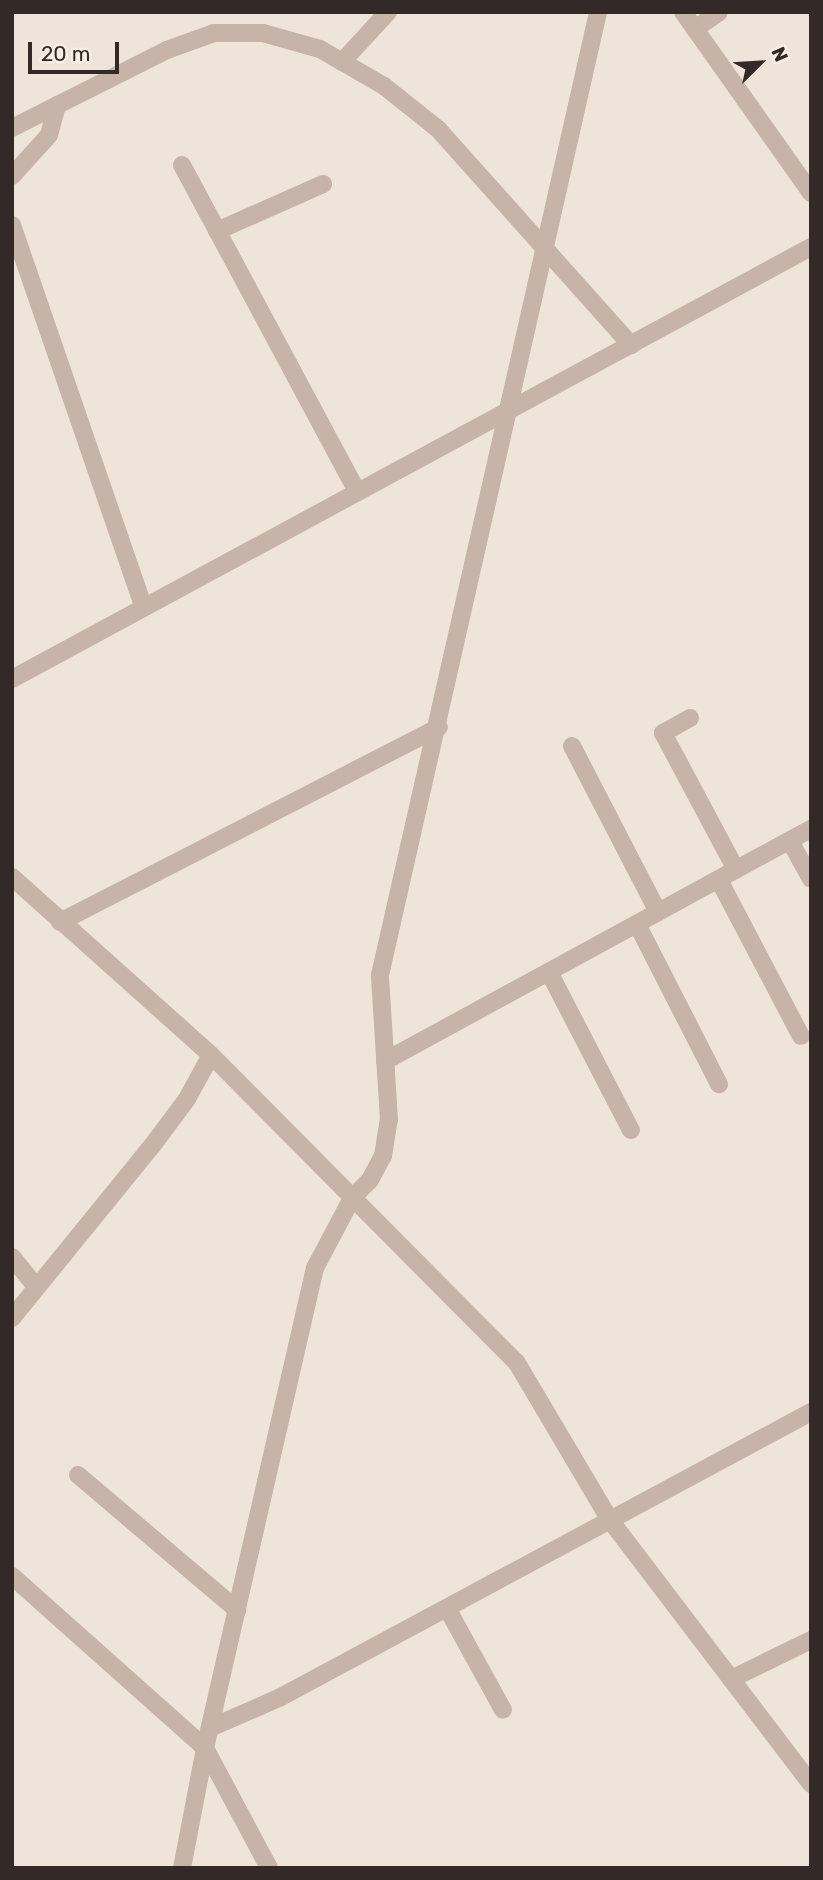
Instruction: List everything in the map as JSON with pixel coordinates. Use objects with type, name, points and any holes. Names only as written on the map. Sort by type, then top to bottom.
[{"type":"street","points":[[342,62],[388,12]]},
{"type":"street","points":[[182,1868],[205,1748],[316,1268],[352,1198],[370,1180],[383,1156],[389,1120],[380,975],[548,248],[598,12]]},
{"type":"street","points":[[683,12],[811,193]]},
{"type":"street","points":[[695,29],[719,12]]},
{"type":"street","points":[[12,128],[167,50],[214,33],[263,33],[320,49],[384,86],[438,128],[548,248],[631,345]]},
{"type":"street","points":[[12,176],[49,135],[57,105]]},
{"type":"street","points":[[182,165],[356,492]]},
{"type":"street","points":[[217,231],[323,184]]},
{"type":"street","points":[[12,225],[143,606]]},
{"type":"street","points":[[12,679],[811,247]]},
{"type":"street","points":[[690,718],[663,733],[736,870]]},
{"type":"street","points":[[60,922],[439,727]]},
{"type":"street","points":[[572,746],[658,912]]},
{"type":"street","points":[[385,1061],[811,830]]},
{"type":"street","points":[[790,841],[811,879]]},
{"type":"street","points":[[12,877],[211,1055],[517,1363],[610,1520],[811,1784]]},
{"type":"street","points":[[719,880],[801,1035]]},
{"type":"street","points":[[637,924],[719,1084]]},
{"type":"street","points":[[549,972],[631,1130]]},
{"type":"street","points":[[12,1318],[166,1127],[211,1055]]},
{"type":"street","points":[[12,1257],[36,1287]]},
{"type":"street","points":[[210,1728],[279,1698],[811,1412]]},
{"type":"street","points":[[78,1475],[237,1610]]},
{"type":"street","points":[[12,1576],[205,1748],[269,1868]]},
{"type":"street","points":[[447,1608],[503,1710]]},
{"type":"street","points":[[731,1679],[811,1640]]}]
